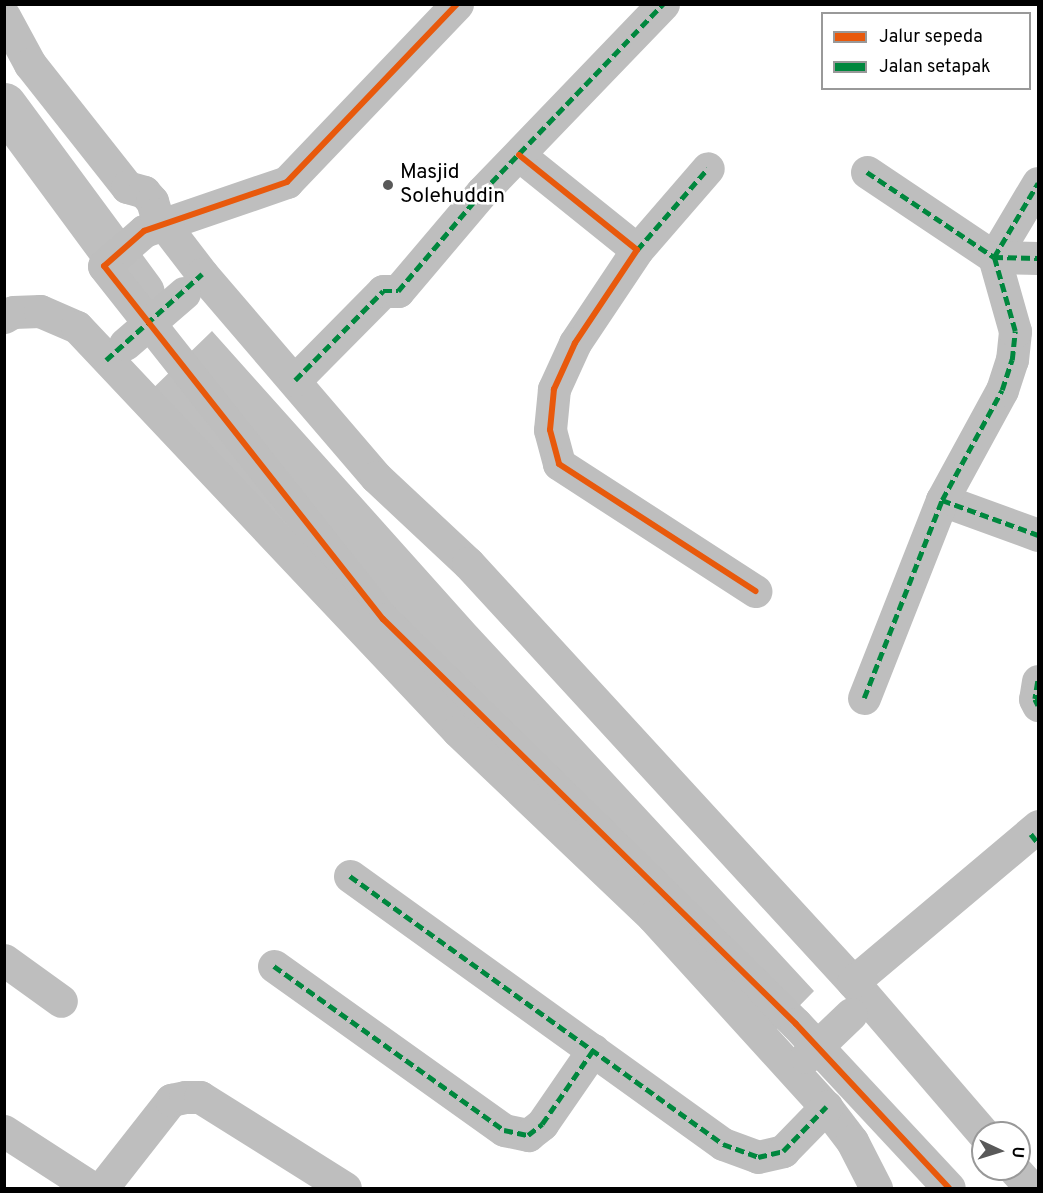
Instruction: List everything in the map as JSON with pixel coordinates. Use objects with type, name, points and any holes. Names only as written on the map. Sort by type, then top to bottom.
[{"type":"street","points":[[457,4],[287,182],[144,231],[104,266],[383,619],[796,1024],[949,1188]]},
{"type":"street","points":[[295,380],[383,291],[399,291],[519,154],[663,4]]},
{"type":"street","points":[[4,16],[30,64],[127,187],[144,192],[152,201],[156,214],[193,284],[295,380],[376,477],[468,563],[857,998],[972,1121]]},
{"type":"street","points":[[519,154],[637,250]]},
{"type":"street","points":[[708,168],[637,250],[575,343],[554,389],[550,430],[559,464],[755,591]]},
{"type":"street","points":[[867,172],[994,257],[1038,258]]},
{"type":"street","points":[[864,698],[942,500],[1002,390],[1012,360],[1015,331],[994,257],[1038,183]]},
{"type":"street","points":[[115,352],[193,284]]},
{"type":"street","points":[[4,317],[13,312],[40,311],[76,327],[115,352],[458,731],[653,917],[799,1064],[826,1107],[852,1141],[876,1188]]},
{"type":"street","points":[[942,500],[1038,535]]},
{"type":"street","points":[[1038,681],[1035,699],[1038,705]]},
{"type":"street","points":[[799,1064],[857,998],[1036,834]]},
{"type":"street","points":[[350,876],[723,1144],[747,1154],[770,1156],[783,1151],[826,1107]]},
{"type":"street","points":[[4,960],[61,1001]]},
{"type":"street","points":[[274,966],[504,1130],[528,1135],[542,1124],[593,1050]]},
{"type":"street","points":[[102,1188],[171,1100],[184,1096],[200,1097],[345,1188]]},
{"type":"street","points":[[4,1131],[92,1188]]},
{"type":"shaded area","points":[[212,331],[475,625],[814,991],[762,1044],[143,398]]},
{"type":"waterway","points":[[4,105],[142,292]]},
{"type":"marked path","points":[[295,380],[383,291],[398,291],[482,192],[663,4]]},
{"type":"marked path","points":[[637,250],[708,168]]},
{"type":"marked path","points":[[867,172],[994,257],[1038,183]]},
{"type":"marked path","points":[[864,698],[942,500],[1002,390],[1012,360],[1015,331],[994,257],[1038,258]]},
{"type":"marked path","points":[[106,360],[202,274]]},
{"type":"marked path","points":[[942,500],[1038,535]]},
{"type":"marked path","points":[[1038,681],[1035,699],[1038,705]]},
{"type":"marked path","points":[[1031,834],[1038,843]]},
{"type":"marked path","points":[[350,876],[723,1144],[758,1157],[783,1151],[826,1107]]},
{"type":"marked path","points":[[274,966],[504,1130],[528,1135],[542,1124],[593,1050]]},
{"type":"cycle path","points":[[457,4],[287,182],[144,231],[104,266],[383,619],[796,1024],[949,1188]]},
{"type":"cycle path","points":[[519,155],[637,250],[575,343],[554,389],[550,430],[559,464],[755,591]]},
{"type":"place","name":"Masjid Solehuddin","points":[[388,185]]}]
